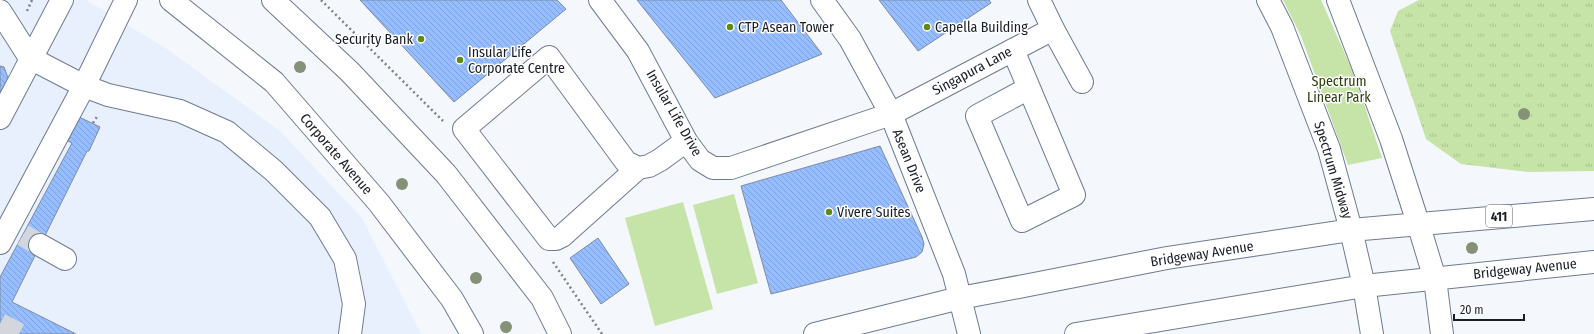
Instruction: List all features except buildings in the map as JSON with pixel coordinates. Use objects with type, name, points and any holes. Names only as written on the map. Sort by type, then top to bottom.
[{"type":"main road","points":[[0,118],[30,58],[62,0]]},
{"type":"main road","points":[[65,259],[18,237],[84,86],[126,0]]},
{"type":"main road","name":"Corporate Avenue","points":[[171,0],[274,82],[379,203],[452,299],[472,334]]},
{"type":"main road","name":"Insular Life Drive","points":[[600,0],[638,51],[686,141],[700,160],[713,168],[731,168],[891,114]]},
{"type":"main road","name":"Asean Drive","points":[[822,0],[850,39],[891,114],[954,274],[969,334]]},
{"type":"main road","points":[[1040,0],[1053,29],[1082,82]]},
{"type":"main road","name":"Spectrum Midway","points":[[1268,0],[1282,27],[1329,149],[1351,230],[1364,286],[1372,334]]},
{"type":"main road","points":[[1338,0],[1391,139],[1418,223],[1435,279],[1442,334]]},
{"type":"main road","points":[[274,1],[350,72],[446,174],[542,298],[574,334]]},
{"type":"main road","points":[[0,11],[30,58],[84,86],[108,95],[180,111],[227,132],[274,171],[320,217],[345,259],[354,304],[350,334]]},
{"type":"main road","name":"Singapura Lane","points":[[891,114],[1053,29]]},
{"type":"main road","points":[[1013,50],[1029,88],[1074,195],[1022,221],[977,116],[1029,88]]},
{"type":"main road","points":[[638,168],[626,162],[549,57],[464,129],[549,239],[556,239],[562,236],[638,168],[649,166],[660,160],[686,141]]},
{"type":"main road","name":"Bridgeway Avenue","points":[[815,334],[960,298],[1167,258],[1351,230],[1590,208]]},
{"type":"main road","name":"Bridgeway Avenue","points":[[1076,334],[1364,286],[1592,263]]},
{"type":"main road","points":[[542,298],[560,334]]},
{"type":"shaded area","points":[[0,0],[86,0],[167,49],[280,131],[362,218],[421,334],[0,334]]},
{"type":"green space","name":"Spectrum Linear Park","points":[[1283,0],[1321,0],[1354,74],[1382,158],[1348,165],[1301,36]]},
{"type":"green space","points":[[1419,0],[1594,0],[1594,171],[1528,172],[1461,164],[1426,139],[1390,31],[1398,11]]},
{"type":"green space","points":[[734,194],[758,283],[717,294],[693,205]]},
{"type":"green space","points":[[683,202],[713,309],[655,326],[625,218]]},
{"type":"tunnel","points":[[23,235],[40,245]]},
{"type":"tunnel","points":[[0,324],[19,334]]},
{"type":"place","name":"CTP Asean Tower","points":[[730,27]]},
{"type":"place","name":"Capella Building","points":[[927,27]]},
{"type":"place","name":"Security Bank","points":[[421,39]]},
{"type":"place","name":"Insular Life Corporate Centre","points":[[460,60]]},
{"type":"place","name":"Vivere Suites","points":[[829,212]]}]
